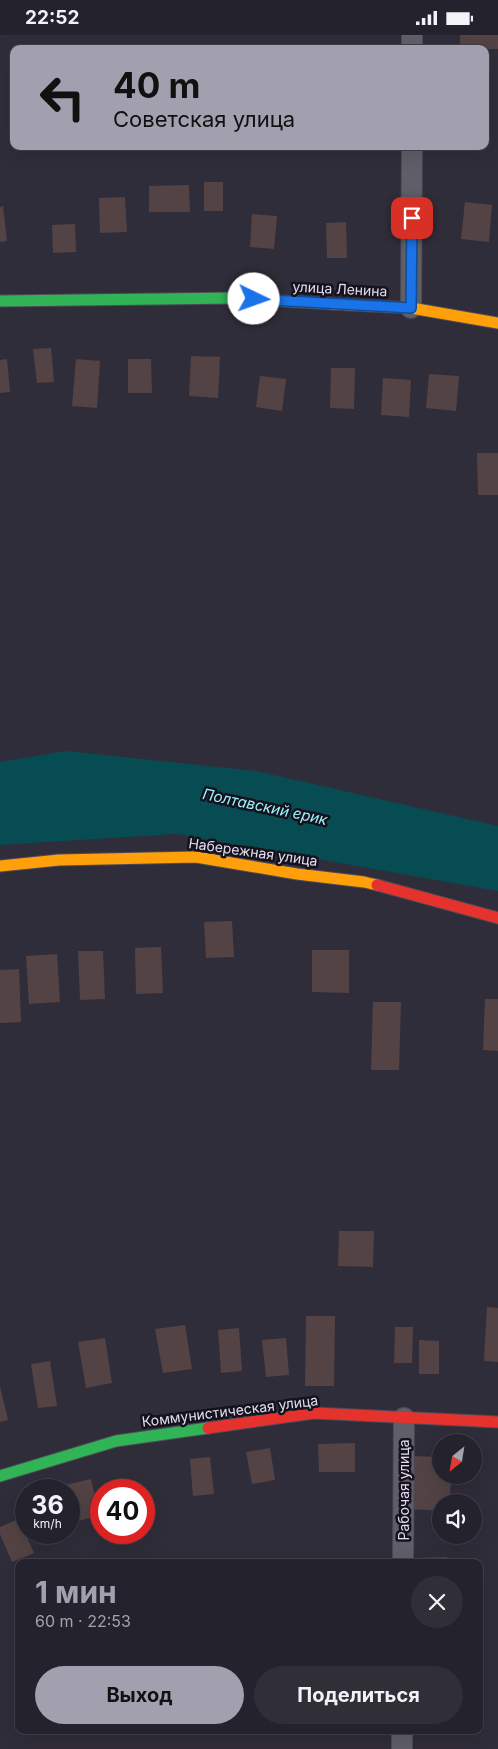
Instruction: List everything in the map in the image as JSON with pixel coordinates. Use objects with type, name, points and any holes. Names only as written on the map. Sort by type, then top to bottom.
[{"type":"street","points":[[411,308],[412,150]]},
{"type":"street","name":"улица Ленина","points":[[0,301],[235,298],[411,308],[498,323]]},
{"type":"street","name":"Набережная улица","points":[[0,866],[59,860],[196,857],[297,874],[364,881],[498,918]]},
{"type":"street","name":"Коммунистическая улица","points":[[0,1476],[116,1441],[314,1413],[498,1422]]},
{"type":"street","name":"Рабочая улица","points":[[404,1418],[404,1559]]},
{"type":"street","points":[[402,1734],[402,1749]]},
{"type":"water","name":"Полтавский ерик","points":[[66,751],[256,771],[498,826],[498,891],[176,834],[0,845],[0,762]]},
{"type":"building","points":[[460,35],[498,35],[498,49],[489,49],[489,45],[460,45]]},
{"type":"building","points":[[204,182],[223,182],[223,211],[204,211]]},
{"type":"building","points":[[189,185],[190,212],[149,212],[149,186]]},
{"type":"building","points":[[125,197],[127,232],[100,233],[99,198]]},
{"type":"building","points":[[465,202],[492,205],[489,242],[461,239]]},
{"type":"building","points":[[3,206],[7,241],[0,242],[0,207]]},
{"type":"building","points":[[252,214],[277,216],[274,249],[250,247]]},
{"type":"building","points":[[346,222],[347,258],[327,258],[326,223]]},
{"type":"building","points":[[75,224],[76,252],[53,253],[52,225]]},
{"type":"building","points":[[51,348],[54,382],[37,383],[33,349]]},
{"type":"building","points":[[191,356],[220,357],[218,398],[189,396]]},
{"type":"building","points":[[7,359],[10,392],[0,393],[0,360]]},
{"type":"building","points":[[76,359],[100,361],[97,408],[72,406]]},
{"type":"building","points":[[128,359],[151,359],[152,393],[128,393]]},
{"type":"building","points":[[331,368],[355,368],[354,409],[330,408]]},
{"type":"building","points":[[429,374],[459,376],[456,411],[426,408]]},
{"type":"building","points":[[260,376],[286,379],[282,411],[256,407]]},
{"type":"building","points":[[383,378],[411,380],[409,417],[381,415]]},
{"type":"building","points":[[477,453],[498,453],[498,495],[478,495]]},
{"type":"building","points":[[232,921],[234,957],[206,958],[204,922]]},
{"type":"building","points":[[161,947],[163,993],[136,994],[135,948]]},
{"type":"building","points":[[312,950],[349,950],[349,993],[312,992]]},
{"type":"building","points":[[78,951],[103,951],[105,999],[80,1000]]},
{"type":"building","points":[[57,954],[60,1002],[29,1004],[26,956]]},
{"type":"building","points":[[19,969],[21,1022],[0,1023],[0,970]]},
{"type":"building","points":[[485,999],[498,999],[498,1051],[483,1050]]},
{"type":"building","points":[[373,1002],[401,1002],[399,1070],[371,1070]]},
{"type":"building","points":[[339,1231],[374,1231],[373,1267],[338,1266]]},
{"type":"building","points":[[487,1307],[498,1308],[498,1362],[484,1361]]},
{"type":"building","points":[[306,1316],[335,1316],[334,1386],[305,1386]]},
{"type":"building","points":[[185,1325],[192,1369],[163,1373],[155,1329]]},
{"type":"building","points":[[395,1327],[413,1327],[412,1363],[394,1363]]},
{"type":"building","points":[[239,1328],[242,1371],[221,1373],[218,1330]]},
{"type":"building","points":[[105,1338],[112,1383],[86,1388],[78,1342]]},
{"type":"building","points":[[286,1338],[289,1375],[266,1377],[262,1340]]},
{"type":"building","points":[[419,1340],[439,1341],[439,1374],[419,1374]]},
{"type":"building","points":[[50,1361],[57,1406],[38,1408],[31,1364]]},
{"type":"building","points":[[0,1386],[8,1420],[0,1422]]},
{"type":"building","points":[[355,1443],[355,1472],[319,1472],[318,1444]]},
{"type":"building","points":[[270,1448],[275,1480],[252,1484],[246,1452]]},
{"type":"building","points":[[411,1456],[432,1457],[432,1484],[451,1484],[450,1494],[432,1494],[432,1510],[409,1509]]},
{"type":"building","points":[[210,1457],[214,1494],[193,1496],[190,1459]]},
{"type":"building","points":[[90,1479],[90,1518],[80,1520],[80,1482]]},
{"type":"building","points":[[15,1521],[15,1544],[30,1544],[34,1553],[15,1559],[12,1562],[0,1534],[0,1527]]},
{"type":"building","points":[[447,1557],[447,1559],[414,1559]]},
{"type":"traffic: fast","points":[[0,301],[235,298],[333,304]]},
{"type":"traffic: fast","points":[[0,1476],[116,1441],[208,1428]]},
{"type":"traffic: slow","points":[[333,304],[411,308],[498,323]]},
{"type":"traffic: slow","points":[[0,866],[59,860],[196,857],[377,885]]},
{"type":"traffic: jam","points":[[377,885],[498,918]]},
{"type":"traffic: jam","points":[[208,1428],[314,1413],[498,1422]]},
{"type":"route","points":[[254,299],[411,308],[412,218]]}]
